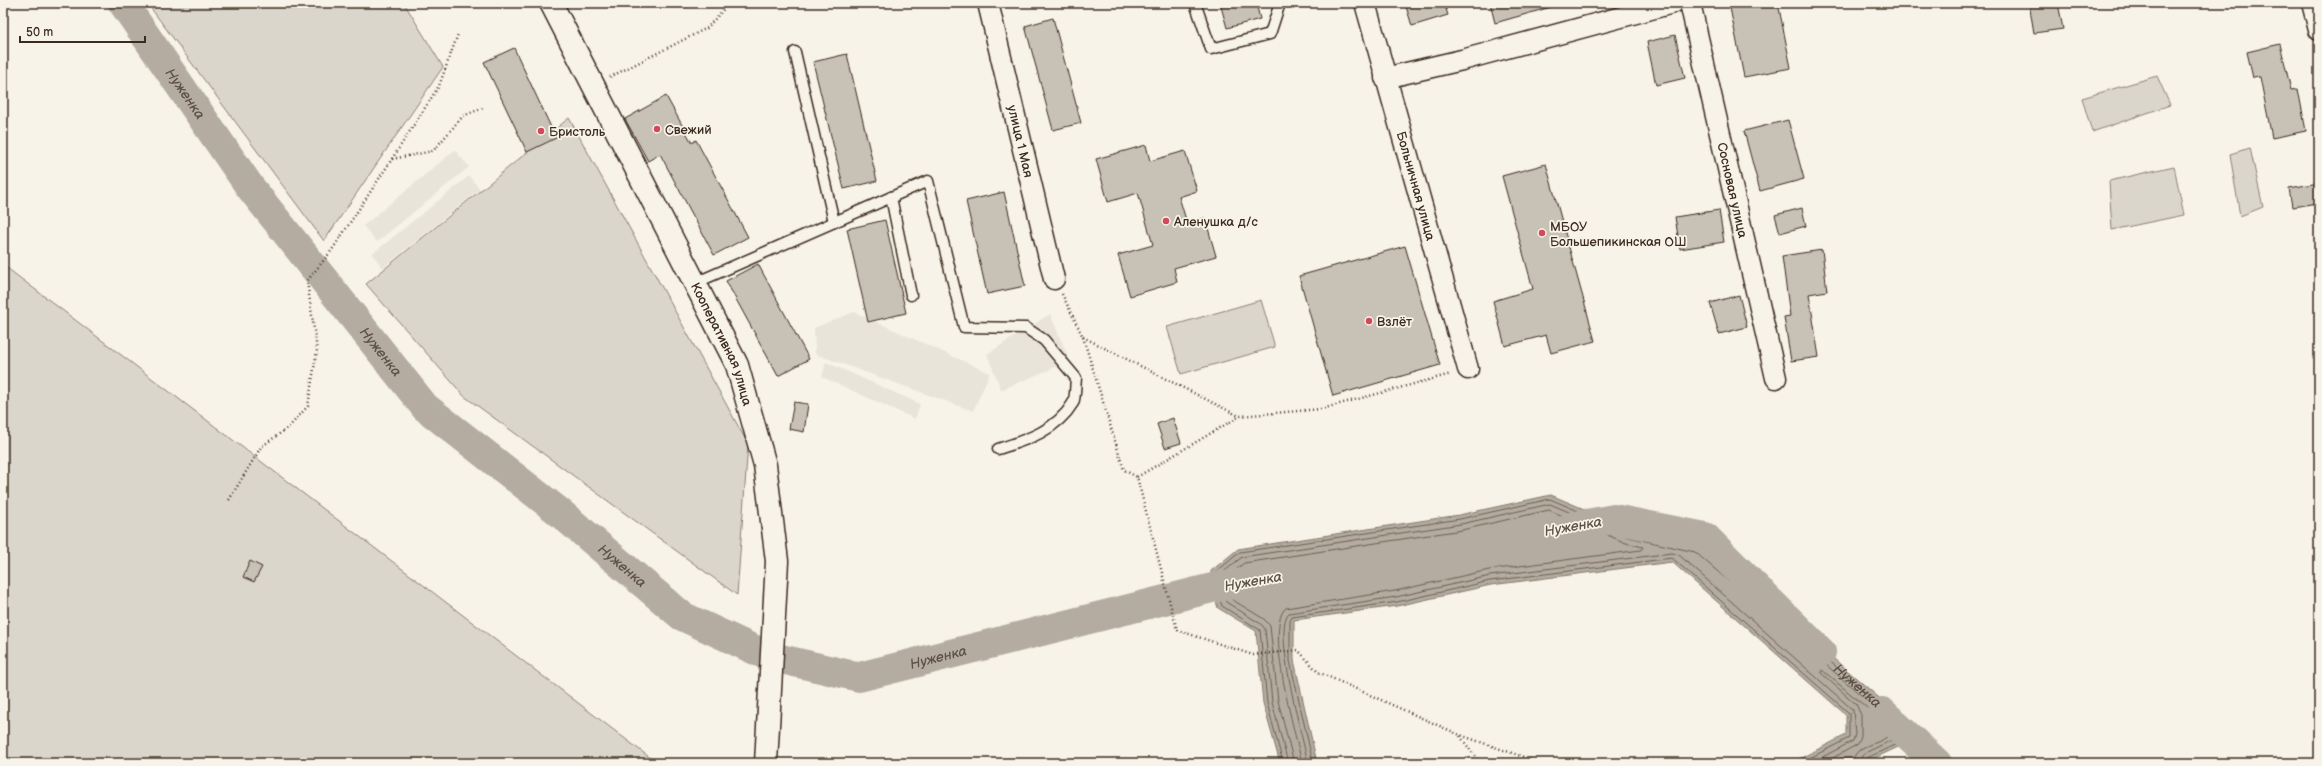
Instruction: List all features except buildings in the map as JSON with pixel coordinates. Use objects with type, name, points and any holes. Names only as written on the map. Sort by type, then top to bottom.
[{"type":"street","name":"Кооперативная улица","points":[[551,3],[737,365],[765,465],[777,561],[766,763]]},
{"type":"street","name":"улица 1 Мая","points":[[988,3],[1054,279]]},
{"type":"street","name":"Больничная улица","points":[[1365,3],[1468,370]]},
{"type":"street","points":[[1385,78],[1462,60],[1673,3]]},
{"type":"street","name":"Сосновая улица","points":[[1690,3],[1776,378]]},
{"type":"street","points":[[2312,3],[2319,30]]},
{"type":"lane","points":[[1195,3],[1211,49],[1270,34],[1280,3]]},
{"type":"lane","points":[[795,52],[834,222]]},
{"type":"lane","points":[[695,283],[928,181],[964,328],[1026,328],[1044,340],[1076,378],[1074,402],[1055,425],[1026,440],[998,449]]},
{"type":"lane","points":[[891,197],[911,295]]},
{"type":"path","points":[[594,85],[707,28],[729,3]]},
{"type":"path","points":[[229,500],[261,447],[289,427],[308,406],[317,350],[307,281],[332,250],[439,86],[458,34]]},
{"type":"path","points":[[392,159],[433,152],[463,116],[483,108]]},
{"type":"path","points":[[1054,279],[1083,337],[1124,470],[1137,477],[1177,630],[1253,655],[1298,650],[1318,672],[1460,735],[1541,763]]},
{"type":"path","points":[[1083,337],[1240,416]]},
{"type":"path","points":[[1137,477],[1240,416],[1321,409],[1468,370]]},
{"type":"path","points":[[1460,735],[1480,763]]},
{"type":"shaded area","points":[[147,3],[404,3],[443,67],[324,241]]},
{"type":"shaded area","points":[[2157,76],[2170,105],[2092,132],[2082,98]]},
{"type":"shaded area","points":[[569,118],[748,444],[737,595],[464,396],[366,284]]},
{"type":"shaded area","points":[[2250,148],[2263,207],[2240,216],[2230,154]]},
{"type":"shaded area","points":[[455,150],[469,167],[377,242],[363,226]]},
{"type":"shaded area","points":[[2174,166],[2184,215],[2112,230],[2109,181]]},
{"type":"shaded area","points":[[469,176],[480,189],[383,268],[372,254]]},
{"type":"shaded area","points":[[3,265],[657,763],[3,763]]},
{"type":"shaded area","points":[[1261,300],[1275,347],[1181,374],[1167,327]]},
{"type":"shaded area","points":[[854,312],[990,373],[973,411],[815,354],[814,328]]},
{"type":"shaded area","points":[[1050,314],[1070,361],[1001,390],[987,354]]},
{"type":"shaded area","points":[[826,362],[920,404],[915,419],[822,377]]},
{"type":"water","points":[[1551,495],[1631,529],[1699,543],[1898,714],[1911,741],[1864,763],[1791,763],[1846,735],[1846,715],[1672,562],[1491,585],[1397,606],[1294,620],[1294,660],[1317,763],[1280,763],[1263,703],[1256,631],[1218,608],[1212,588],[1211,571],[1238,549],[1459,515]]},
{"type":"waterway","name":"Нуженка","points":[[123,3],[250,187],[425,407],[558,511],[682,616],[768,656],[859,677],[1212,588],[1253,581]]},
{"type":"waterway","name":"Нуженка","points":[[1571,527],[1614,519],[1705,537],[1821,652]]},
{"type":"waterway","name":"Нуженка","points":[[1882,712],[1937,763]]},
{"type":"place","name":"Свежий","points":[[657,129]]},
{"type":"place","name":"Бристоль","points":[[541,131]]},
{"type":"place","name":"Аленушка д/с","points":[[1166,221]]},
{"type":"place","name":"МБОУ Большепикинская ОШ","points":[[1542,233]]},
{"type":"place","name":"Взлёт","points":[[1369,321]]}]
